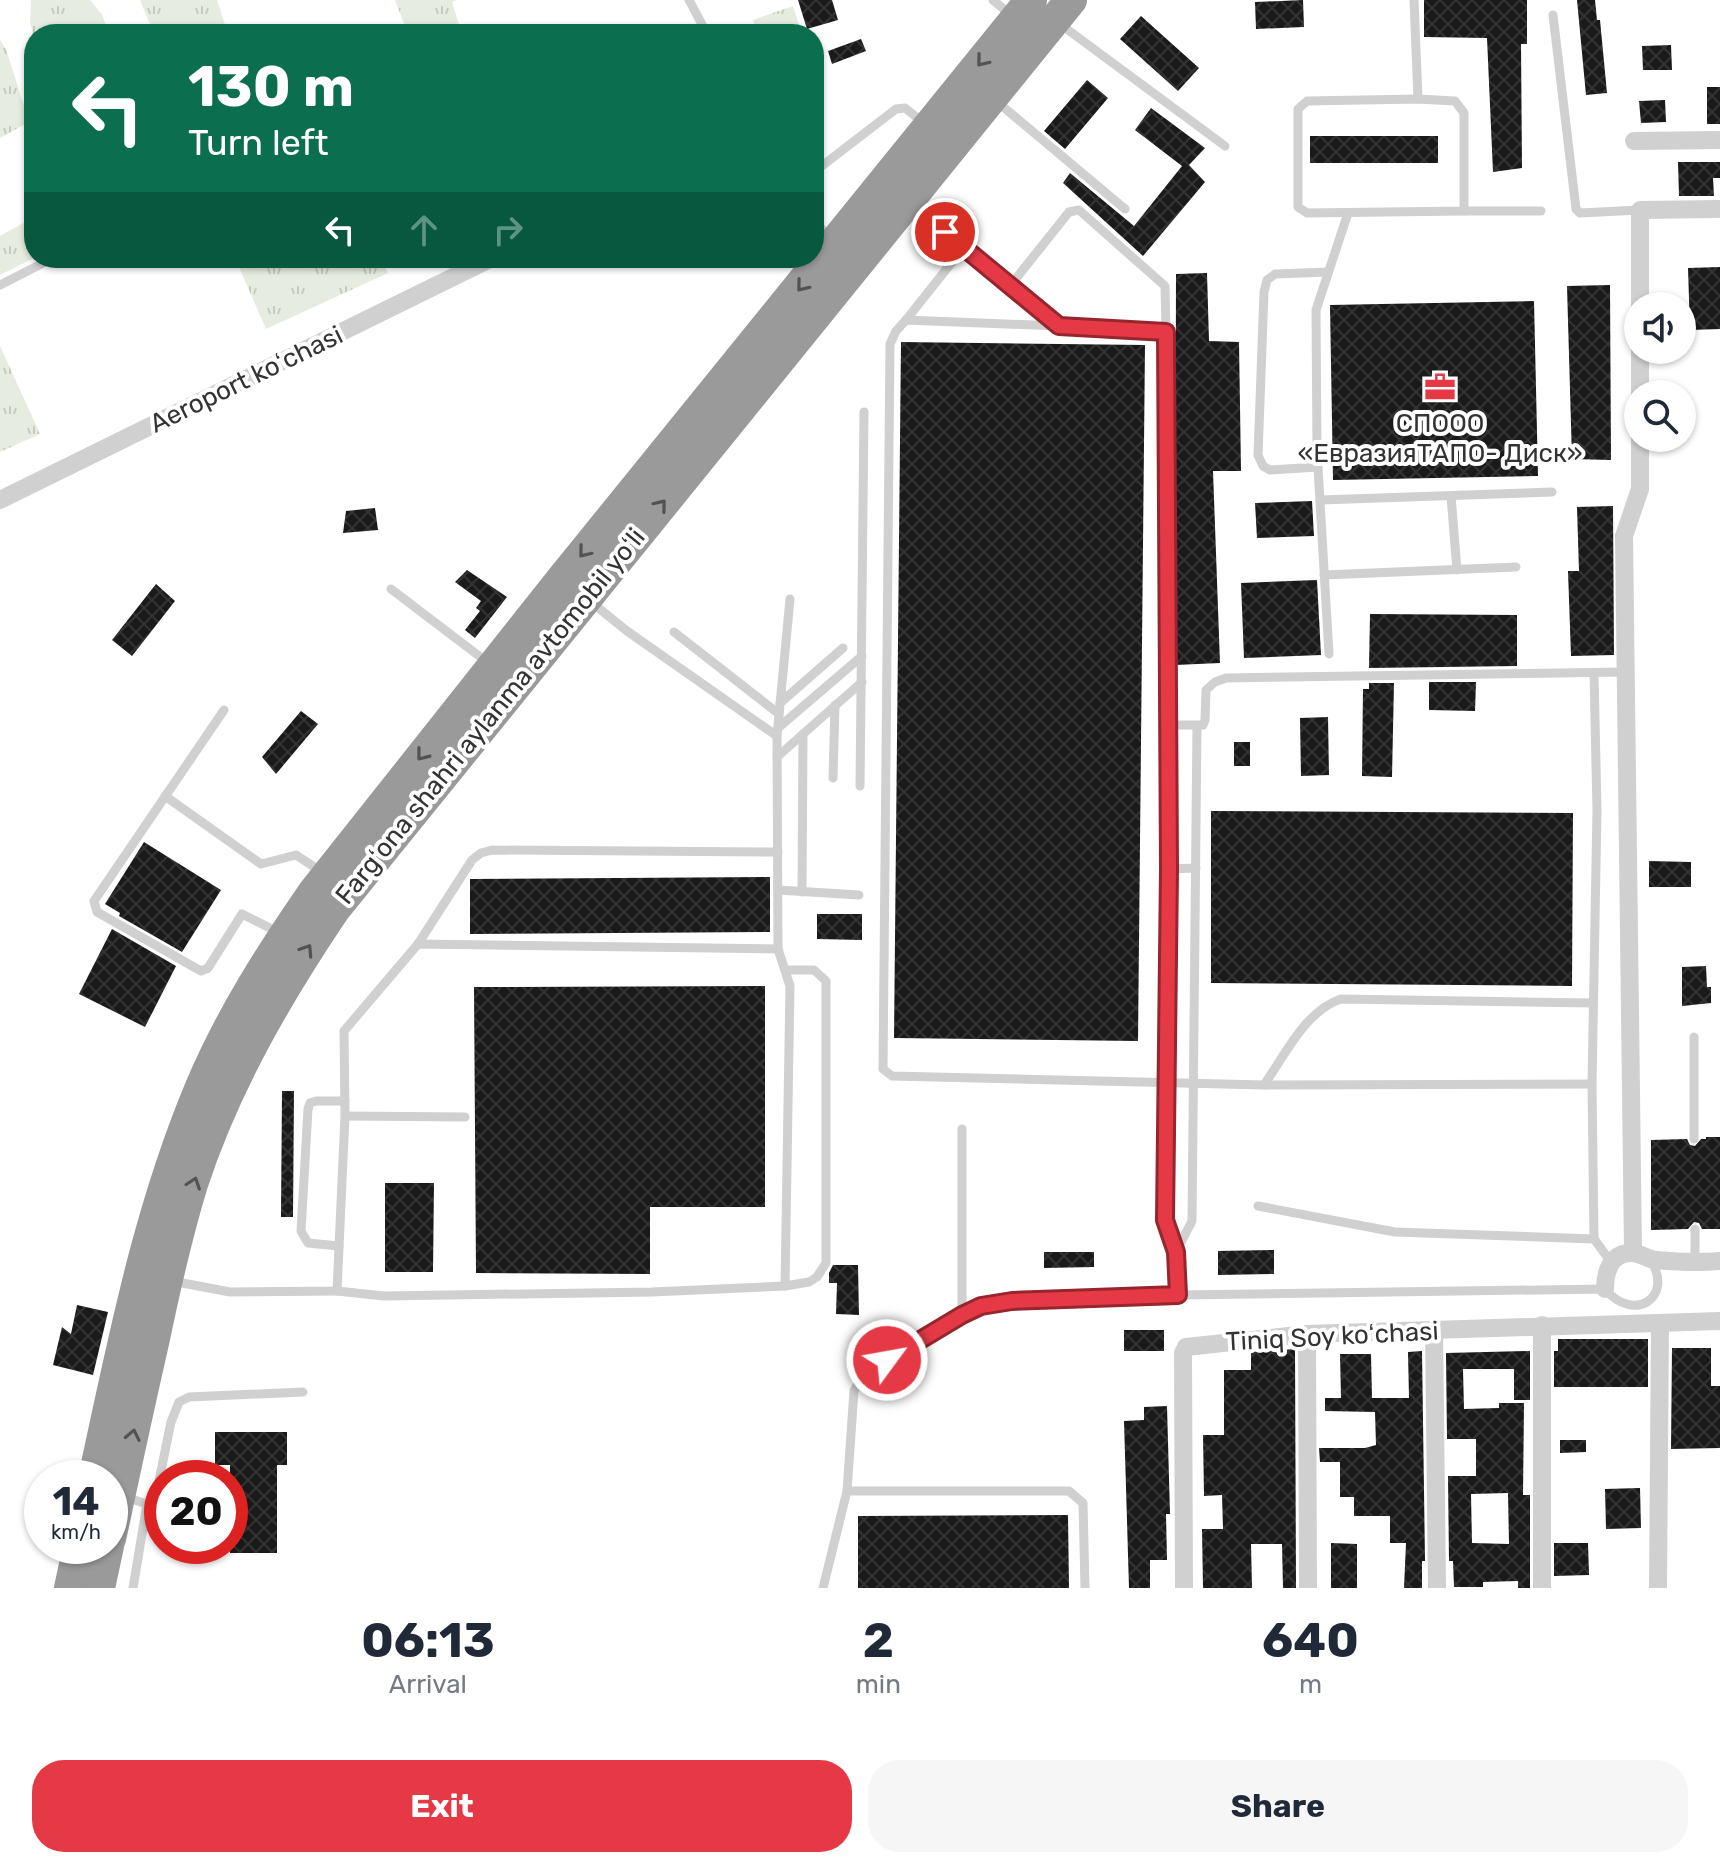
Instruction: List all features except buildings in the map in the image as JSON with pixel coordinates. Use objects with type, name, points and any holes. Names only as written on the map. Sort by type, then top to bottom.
[{"type":"highway","name":"Fargʻona shahri aylanma avtomobil yoʻli","points":[[824,237],[929,127],[1013,6]]},
{"type":"highway","name":"Fargʻona shahri aylanma avtomobil yoʻli","points":[[135,1498],[167,1280],[193,1184],[227,1098],[265,1018],[334,910],[1063,10]]},
{"type":"highway","name":"Fargʻona shahri aylanma avtomobil yoʻli","points":[[135,1498],[137,1279],[169,1170],[202,1084],[247,996],[326,876],[800,268]]},
{"type":"highway","points":[[70,1588],[75,1564]]},
{"type":"highway","points":[[99,1588],[104,1564]]},
{"type":"street","points":[[1634,141],[1720,140]]},
{"type":"street","points":[[1640,292],[1640,210],[1720,209]]},
{"type":"street","name":"Aeroport koʻchasi","points":[[0,500],[472,268]]},
{"type":"street","points":[[1640,452],[1640,489],[1624,536],[1642,1256]]},
{"type":"street","points":[[1605,1289],[1605,1276],[1611,1262],[1621,1255],[1695,1263],[1720,1261]]},
{"type":"street","name":"Tiniq Soy koʻchasi","points":[[1184,1588],[1183,1353],[1186,1347],[1307,1334],[1720,1321]]},
{"type":"street","points":[[1658,1588],[1660,1323]]},
{"type":"street","points":[[1542,1325],[1542,1588]]},
{"type":"street","points":[[1434,1329],[1437,1588]]},
{"type":"street","points":[[1307,1334],[1308,1588]]},
{"type":"lane","points":[[689,0],[702,24]]},
{"type":"lane","points":[[1414,0],[1418,99]]},
{"type":"lane","points":[[1063,10],[1225,146]]},
{"type":"lane","points":[[1553,15],[1576,209],[1580,213],[1640,210]]},
{"type":"lane","points":[[993,97],[1125,209]]},
{"type":"lane","points":[[1464,211],[1464,113],[1455,101],[1307,101],[1298,109],[1298,207],[1307,213],[1541,211]]},
{"type":"lane","points":[[824,164],[896,109],[905,108],[929,127]]},
{"type":"lane","points":[[908,201],[1059,326]]},
{"type":"lane","points":[[1010,286],[1069,212],[1079,210],[1165,286],[1169,869],[1165,1220],[1176,1252],[1178,1295]]},
{"type":"lane","points":[[1329,654],[1318,467],[1316,310],[1348,213]]},
{"type":"lane","points":[[964,247],[896,331],[890,344],[883,1069],[892,1076],[1264,1085],[1592,1084]]},
{"type":"lane","points":[[0,285],[33,268]]},
{"type":"lane","points":[[1318,467],[1270,470],[1263,466],[1258,455],[1264,292],[1267,280],[1275,274],[1328,272]]},
{"type":"lane","points":[[906,320],[1166,332]]},
{"type":"lane","points":[[860,786],[864,412]]},
{"type":"lane","points":[[1320,500],[1552,492]]},
{"type":"lane","points":[[1451,496],[1457,570]]},
{"type":"lane","points":[[1324,575],[1516,567]]},
{"type":"lane","points":[[391,589],[492,666]]},
{"type":"lane","points":[[586,597],[627,631],[777,732]]},
{"type":"lane","points":[[785,1286],[790,986],[778,949],[777,732],[790,599]]},
{"type":"lane","points":[[674,632],[779,714]]},
{"type":"lane","points":[[780,703],[843,648]]},
{"type":"lane","points":[[777,732],[862,656]]},
{"type":"lane","points":[[1168,725],[1197,726],[1205,723],[1206,690],[1226,678],[1625,672]]},
{"type":"lane","points":[[1594,674],[1597,810],[1592,1084],[1594,1239],[1611,1262]]},
{"type":"lane","points":[[777,757],[862,682]]},
{"type":"lane","points":[[833,778],[835,705]]},
{"type":"lane","points":[[224,710],[94,901],[97,912],[201,971],[208,968],[242,914],[284,936]]},
{"type":"lane","points":[[1176,1252],[1192,1221],[1197,726]]},
{"type":"lane","points":[[802,892],[803,734]]},
{"type":"lane","points":[[165,796],[261,864],[296,855],[326,876]]},
{"type":"lane","points":[[337,1291],[345,1116],[344,1031],[418,944],[472,860],[492,850],[778,852]]},
{"type":"lane","points":[[1169,869],[1196,868]]},
{"type":"lane","points":[[778,890],[859,895]]},
{"type":"lane","points":[[418,944],[778,949]]},
{"type":"lane","points":[[167,1280],[230,1292],[337,1291],[384,1296],[652,1292],[785,1286],[809,1282],[817,1277],[826,1263],[826,981],[814,970],[785,970]]},
{"type":"lane","points":[[1264,1085],[1314,1014],[1325,1004],[1341,999],[1593,1003]]},
{"type":"lane","points":[[1694,1037],[1694,1139]]},
{"type":"lane","points":[[339,1246],[308,1243],[301,1231],[310,1103],[345,1101]]},
{"type":"lane","points":[[345,1116],[465,1117]]},
{"type":"lane","points":[[962,1129],[962,1315]]},
{"type":"lane","points":[[1258,1206],[1395,1232],[1594,1239]]},
{"type":"lane","points":[[1695,1229],[1695,1263]]},
{"type":"lane","points":[[823,1588],[847,1491],[854,1391],[862,1375],[981,1306],[1012,1301],[1178,1295],[1605,1289],[1615,1301],[1628,1307],[1641,1305],[1652,1297],[1659,1285],[1658,1271],[1642,1256]]},
{"type":"lane","points":[[133,1588],[135,1498],[179,1402],[189,1397],[303,1392]]},
{"type":"lane","points":[[847,1491],[1069,1491],[1083,1503],[1085,1588]]},
{"type":"green space","points":[[31,0],[90,0],[105,24],[30,24]]},
{"type":"green space","points":[[140,0],[217,0],[225,24],[150,24]]},
{"type":"green space","points":[[395,0],[457,0],[452,2],[459,24],[404,24]]},
{"type":"green space","points":[[793,6],[799,24],[754,24],[753,20]]},
{"type":"green space","points":[[0,40],[6,49],[24,106],[24,125],[0,138]]},
{"type":"green space","points":[[24,223],[24,263],[0,275],[0,236]]},
{"type":"green space","points":[[239,268],[386,268],[388,273],[266,329]]},
{"type":"green space","points":[[0,346],[40,434],[0,452]]},
{"type":"place","name":"СПООО «ЕвразияТАПО- Диск»","points":[[1440,387]]},
{"type":"route","points":[[887,1360],[981,1306],[1012,1301],[1178,1295],[1176,1252],[1165,1220],[1169,869],[1166,332],[1059,326],[945,232]]}]
